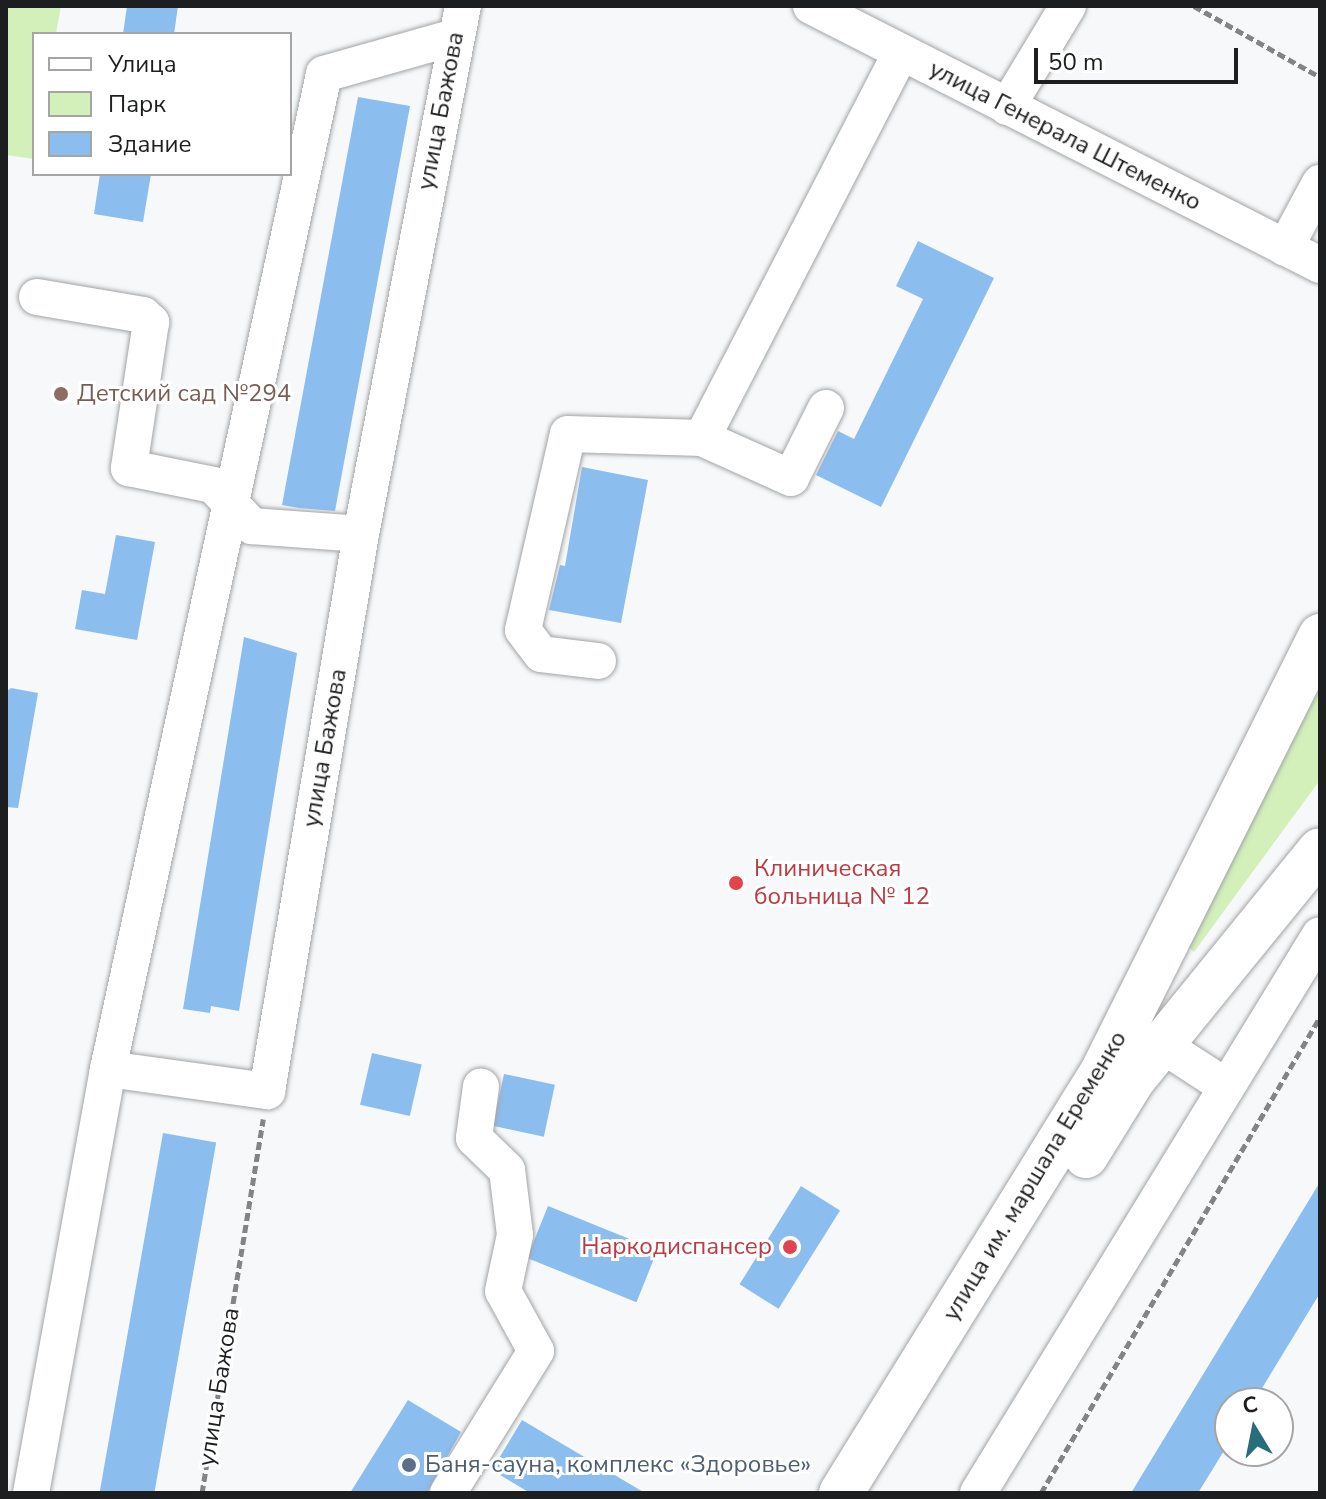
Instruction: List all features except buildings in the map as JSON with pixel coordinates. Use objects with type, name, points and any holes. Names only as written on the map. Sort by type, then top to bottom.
[{"type":"highway","name":"улица им. маршала Еременко","points":[[841,1493],[1101,1074],[1320,636]]},
{"type":"highway","name":"улица им. маршала Еременко","points":[[874,1493],[1133,1080],[1320,850]]},
{"type":"street","name":"улица Генерала Штеменко","points":[[811,6],[1320,265]]},
{"type":"street","points":[[1007,107],[1068,6]]},
{"type":"street","points":[[31,1493],[108,1069],[324,74],[459,22]]},
{"type":"street","name":"улица Бажова","points":[[267,1091],[361,534],[459,22]]},
{"type":"street","points":[[702,438],[901,53]]},
{"type":"street","points":[[1285,248],[1320,183]]},
{"type":"street","points":[[37,297],[143,315],[151,322],[129,468],[213,485],[231,511],[252,526],[361,534]]},
{"type":"street","points":[[598,661],[541,654],[523,630],[568,434],[702,438],[791,478],[826,408]]},
{"type":"street","points":[[978,1493],[1320,935]]},
{"type":"street","points":[[1162,1045],[1227,1087]]},
{"type":"street","points":[[108,1069],[267,1091]]},
{"type":"street","points":[[448,1493],[536,1351],[503,1291],[515,1235],[507,1170],[474,1138],[481,1086]]},
{"type":"path","points":[[1194,6],[1320,77]]},
{"type":"path","points":[[1041,1493],[1320,1017]]},
{"type":"path","name":"улица Бажова","points":[[202,1493],[267,1091]]},
{"type":"green space","points":[[6,6],[61,6],[56,32],[32,32],[32,159],[6,155]]},
{"type":"green space","points":[[1319,691],[1320,780],[1194,952],[1183,942]]},
{"type":"place","name":"Детский сад №294","points":[[61,394]]},
{"type":"place","name":"Клиническая больница № 12","points":[[736,883]]},
{"type":"place","name":"Наркодиспансер","points":[[790,1247]]},
{"type":"place","name":"Баня-сауна, комплекс «Здоровье»","points":[[409,1465]]}]
